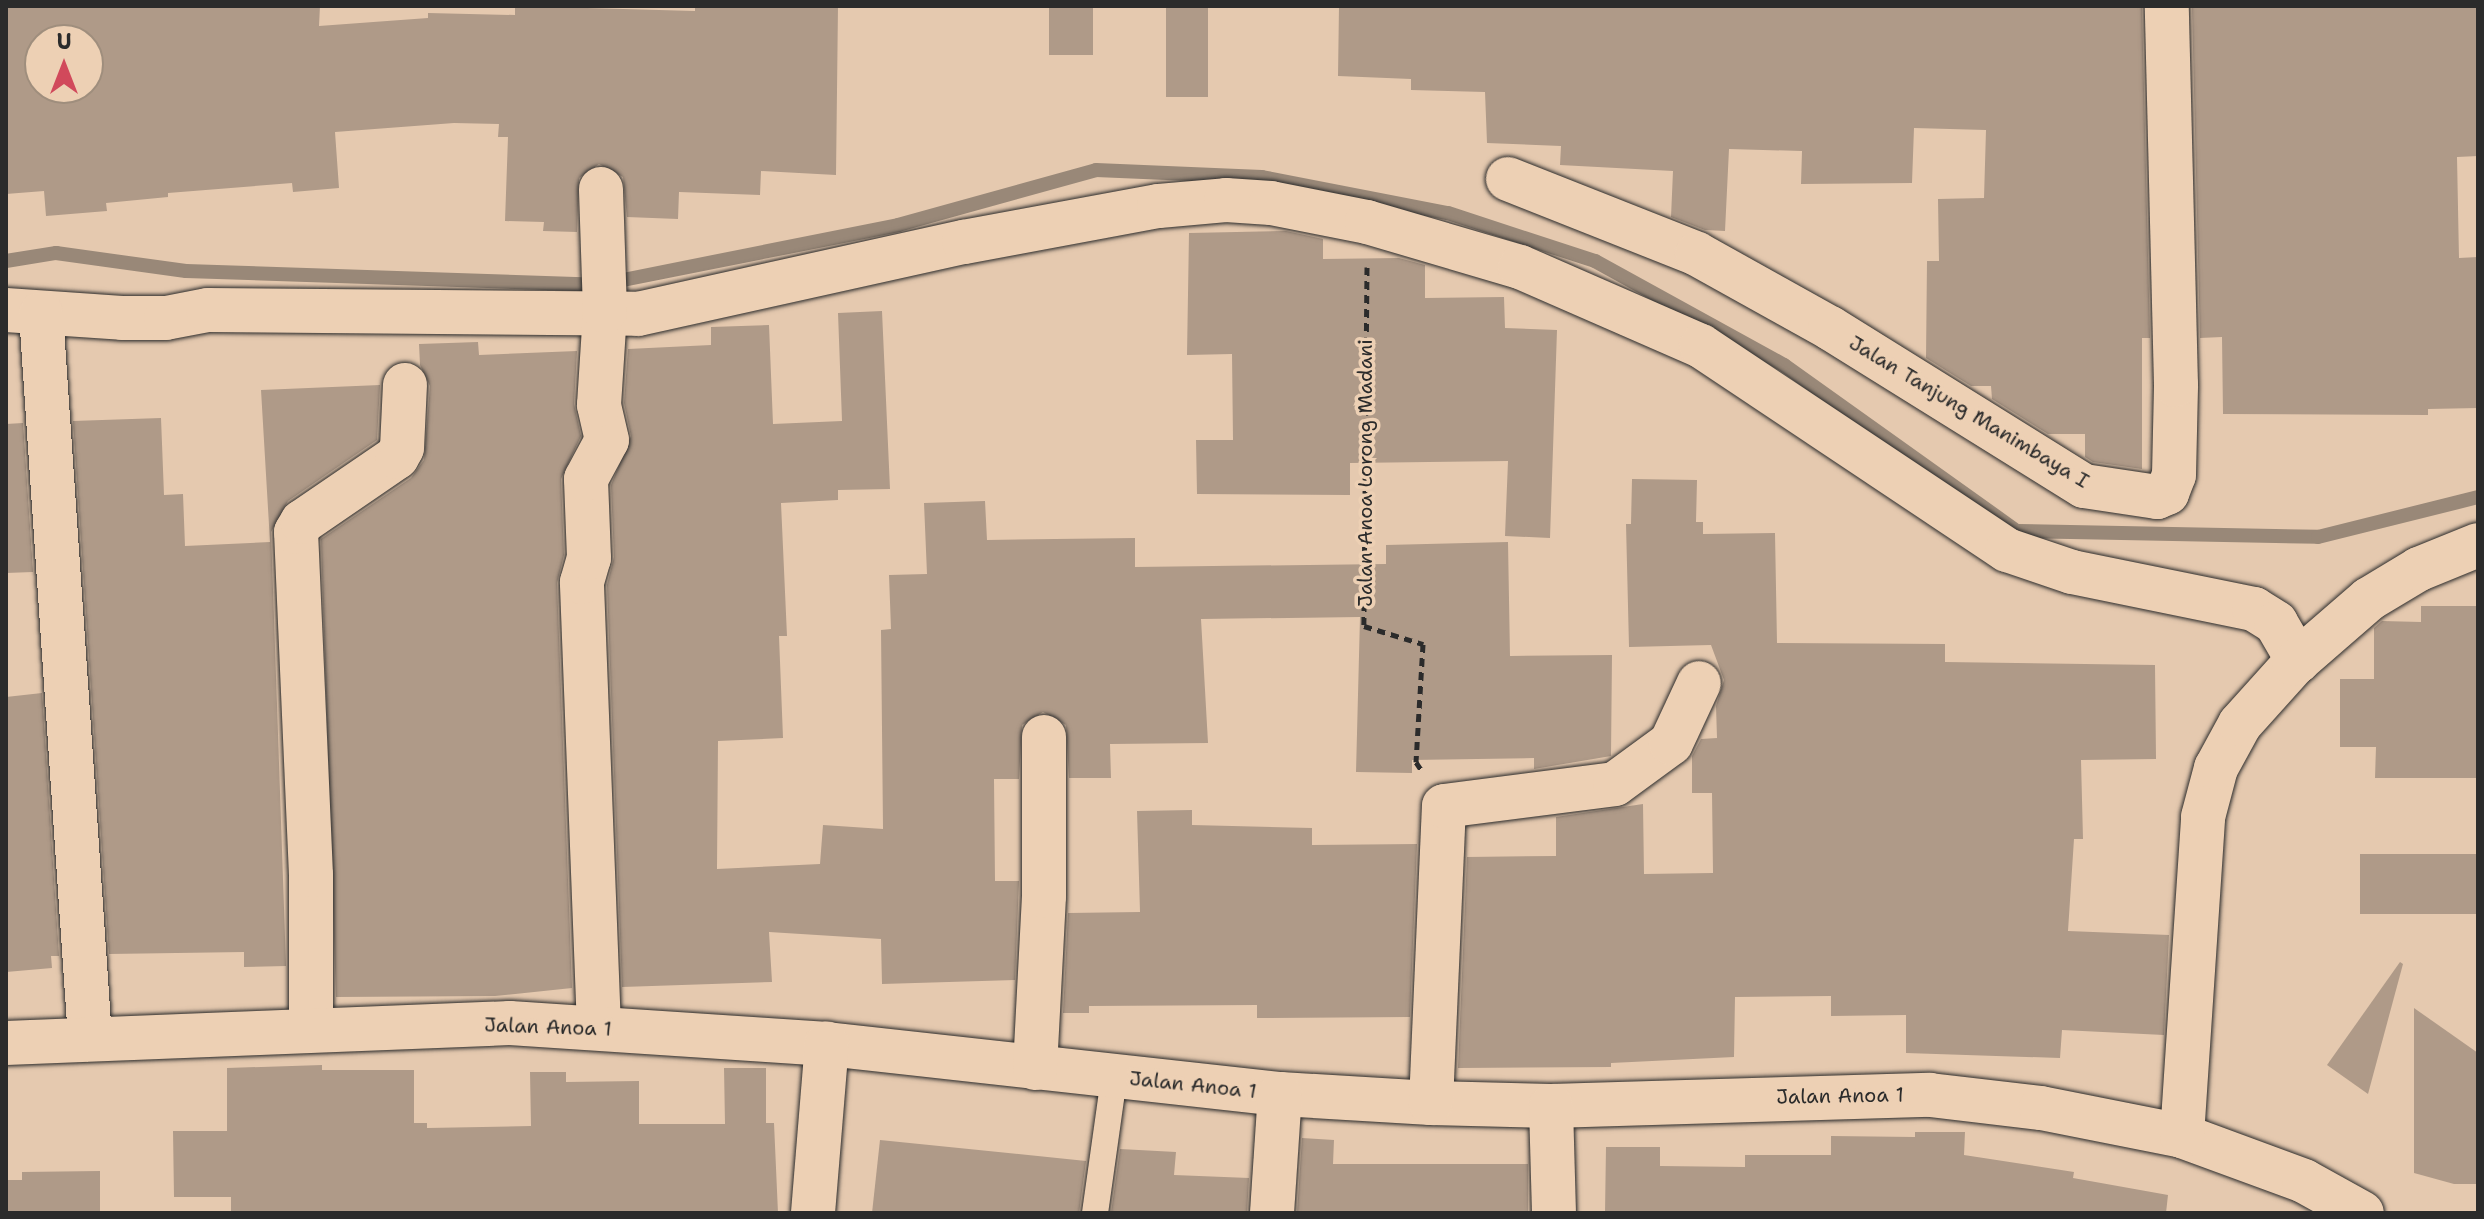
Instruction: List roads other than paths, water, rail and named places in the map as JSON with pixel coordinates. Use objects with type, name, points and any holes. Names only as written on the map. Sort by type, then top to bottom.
[{"type":"street","name":"Jalan Tanjung Manimbaya I","points":[[1508,179],[1697,254],[1830,328],[2084,486],[2157,497],[2167,493],[2174,475],[2176,385],[2167,6]]},
{"type":"street","points":[[599,1028],[582,582],[589,558],[586,479],[607,440],[599,405],[605,306],[605,235],[601,189]]},
{"type":"street","points":[[90,1039],[24,312],[166,318],[208,310],[605,306],[661,310],[964,242],[1202,201],[1271,203],[1367,222],[1520,267],[1701,346],[2007,550],[2072,572],[2254,609],[2276,623],[2298,661]]},
{"type":"street","points":[[311,1030],[311,875],[296,532],[302,522],[397,457],[402,448],[405,385]]},
{"type":"street","points":[[2182,1136],[2203,817],[2216,768],[2240,724],[2298,661],[2369,599],[2419,569],[2478,545]]},
{"type":"street","points":[[1431,1103],[1444,806],[1615,784],[1671,743],[1699,683]]},
{"type":"street","points":[[1035,1068],[1044,896],[1044,737]]},
{"type":"street","name":"Jalan Anoa 1","points":[[6,1043],[510,1023],[827,1044],[1280,1094],[1431,1103],[1551,1106],[1930,1095],[2041,1108],[2182,1136],[2304,1181],[2362,1213]]},
{"type":"street","points":[[813,1213],[827,1044]]},
{"type":"street","points":[[1272,1213],[1280,1094]]},
{"type":"street","points":[[1551,1106],[1554,1213]]},
{"type":"lane","points":[[1095,1213],[1114,1077]]},
{"type":"waterway","points":[[6,261],[56,253],[186,271],[598,285],[898,225],[1096,170],[1262,177],[1448,213],[1595,261],[1784,365],[2017,531],[2318,537],[2478,497]]}]
